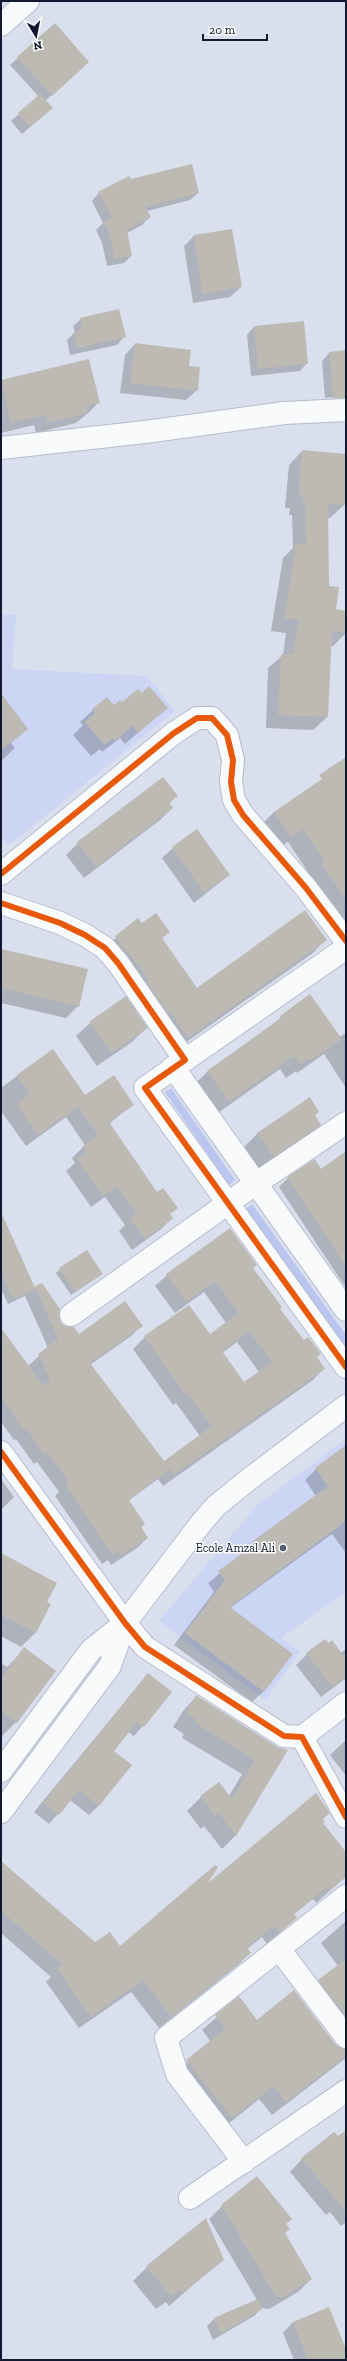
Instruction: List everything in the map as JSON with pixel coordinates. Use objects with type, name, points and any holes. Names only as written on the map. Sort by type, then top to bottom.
[{"type":"street","points":[[1,25],[28,1]]},
{"type":"street","points":[[1,448],[145,432],[284,413],[346,410]]},
{"type":"street","points":[[1,874],[174,733],[197,718],[212,718],[227,735],[233,760],[231,782],[234,800],[243,815],[306,888],[346,941]]},
{"type":"street","points":[[1,903],[60,923],[85,935],[105,948],[118,963],[179,1064],[255,1184],[346,1310]]},
{"type":"street","points":[[346,948],[145,1088],[346,1367]]},
{"type":"street","points":[[71,1315],[229,1204],[255,1184],[346,1123]]},
{"type":"street","points":[[1,1772],[91,1650],[125,1623],[202,1522],[216,1506],[346,1406]]},
{"type":"street","points":[[1,1452],[125,1623],[146,1647],[284,1736],[302,1736],[346,1703]]},
{"type":"street","points":[[1,1812],[110,1666],[125,1623]]},
{"type":"street","points":[[302,1736],[346,1816]]},
{"type":"street","points":[[244,2162],[177,2074],[166,2038],[346,1896]]},
{"type":"street","points":[[279,1949],[346,2037]]},
{"type":"street","points":[[190,2198],[346,2091]]},
{"type":"shaded area","points":[[1,614],[16,615],[12,669],[147,676],[175,711],[9,845],[1,838]]},
{"type":"shaded area","points":[[171,1088],[235,1180],[229,1185],[165,1092]]},
{"type":"shaded area","points":[[252,1204],[346,1335],[346,1345],[344,1347],[245,1210]]},
{"type":"shaded area","name":"Ecole Amzal Ali","points":[[346,1439],[346,1592],[281,1638],[300,1652],[265,1700],[159,1621],[257,1505]]},
{"type":"building","points":[[55,23],[89,62],[52,96],[17,57]]},
{"type":"building","points":[[40,94],[53,108],[30,127],[18,113]]},
{"type":"building","points":[[192,164],[199,193],[145,207],[151,217],[127,230],[132,256],[114,259],[110,235],[103,222],[112,217],[98,192],[129,176],[131,179]]},
{"type":"building","points":[[232,229],[242,287],[202,294],[194,235]]},
{"type":"building","points":[[119,309],[126,337],[78,348],[74,331],[83,329],[80,318]]},
{"type":"building","points":[[304,321],[308,364],[258,369],[254,326]]},
{"type":"building","points":[[135,343],[191,350],[189,366],[200,367],[198,391],[130,383]]},
{"type":"building","points":[[346,350],[346,398],[333,398],[329,352]]},
{"type":"building","points":[[89,359],[100,403],[86,406],[87,413],[47,423],[45,415],[11,423],[1,380]]},
{"type":"building","points":[[302,450],[346,454],[345,505],[328,504],[329,586],[339,587],[336,609],[346,611],[346,633],[332,631],[328,717],[278,715],[281,654],[293,654],[299,620],[284,618],[296,544],[306,544],[305,502],[302,502],[302,495],[298,495]]},
{"type":"building","points":[[149,686],[168,708],[138,733],[132,726],[115,741],[113,738],[104,745],[85,722],[95,713],[92,709],[107,697],[114,705],[120,700],[122,702],[138,689],[142,693]]},
{"type":"building","points":[[1,693],[28,729],[1,750]]},
{"type":"building","points":[[346,757],[346,899],[321,863],[324,861],[303,829],[291,837],[274,812],[322,779],[319,775]]},
{"type":"building","points":[[163,777],[178,796],[169,802],[173,808],[96,867],[77,842]]},
{"type":"building","points":[[197,829],[230,875],[204,893],[172,847]]},
{"type":"building","points":[[305,910],[327,940],[188,1038],[146,982],[149,980],[115,936],[138,918],[142,923],[156,913],[170,932],[162,938],[197,988]]},
{"type":"building","points":[[1,949],[88,969],[79,1007],[1,988]]},
{"type":"building","points":[[310,994],[342,1039],[311,1060],[310,1058],[300,1064],[294,1056],[229,1102],[207,1071],[281,1018],[280,1016]]},
{"type":"building","points":[[126,996],[148,1028],[112,1053],[89,1022]]},
{"type":"building","points":[[53,1049],[85,1095],[114,1075],[134,1105],[109,1122],[157,1192],[163,1188],[178,1208],[170,1214],[173,1218],[145,1239],[130,1219],[137,1214],[117,1186],[103,1196],[77,1159],[87,1152],[83,1146],[98,1135],[78,1107],[38,1135],[16,1104],[30,1094],[17,1075]]},
{"type":"building","points":[[310,1097],[319,1112],[315,1115],[321,1125],[273,1157],[257,1133]]},
{"type":"building","points":[[346,1151],[346,1267],[287,1177],[315,1159],[321,1169]]},
{"type":"building","points":[[1,1212],[36,1290],[13,1299],[1,1272]]},
{"type":"building","points":[[230,1228],[257,1265],[253,1268],[282,1307],[280,1309],[304,1340],[308,1337],[321,1354],[317,1357],[325,1369],[174,1475],[164,1461],[212,1426],[187,1393],[185,1394],[144,1336],[189,1305],[210,1334],[238,1313],[216,1281],[186,1302],[166,1274]],"holes":[[[249,1331],[272,1362],[244,1382],[222,1351]]]},
{"type":"building","points":[[87,1250],[103,1274],[75,1292],[59,1268]]},
{"type":"building","points":[[42,1283],[60,1309],[59,1316],[61,1323],[66,1326],[74,1327],[79,1334],[125,1301],[143,1326],[90,1363],[170,1469],[129,1500],[145,1524],[141,1527],[148,1538],[122,1555],[118,1551],[112,1555],[65,1485],[69,1482],[47,1452],[44,1455],[27,1429],[24,1431],[1,1398],[1,1328],[43,1385],[50,1381],[38,1354],[58,1339],[35,1286]]},
{"type":"building","points":[[346,1445],[346,1521],[230,1607],[293,1654],[264,1692],[185,1633],[225,1580],[218,1571],[255,1544],[253,1541],[328,1486],[315,1468]]},
{"type":"building","points":[[1,1553],[57,1583],[47,1602],[51,1604],[36,1633],[1,1615]]},
{"type":"building","points":[[325,1639],[329,1643],[332,1640],[346,1659],[346,1676],[332,1686],[306,1653]]},
{"type":"building","points":[[24,1647],[56,1671],[17,1723],[1,1710],[1,1678]]},
{"type":"building","points":[[148,1673],[172,1692],[144,1727],[137,1722],[114,1751],[132,1765],[99,1806],[79,1790],[59,1815],[43,1803]]},
{"type":"building","points":[[196,1695],[277,1747],[288,1750],[236,1836],[219,1813],[215,1816],[200,1796],[219,1782],[232,1799],[255,1760],[195,1723],[197,1720],[186,1713]]},
{"type":"building","points":[[316,1793],[330,1813],[323,1819],[325,1822],[323,1823],[346,1852],[346,1877],[329,1891],[326,1888],[294,1914],[297,1918],[280,1932],[274,1926],[247,1947],[251,1953],[171,2017],[143,1980],[91,2017],[57,1969],[63,1965],[1,1911],[1,1861],[95,1942],[110,1932],[120,1946],[215,1865],[218,1867],[208,1883]]},
{"type":"building","points":[[346,1959],[346,2016],[318,1980]]},
{"type":"building","points":[[294,1990],[336,2045],[346,2049],[346,2056],[286,2102],[274,2086],[232,2118],[186,2060],[225,2029],[215,2015],[239,1996],[257,2020]]},
{"type":"building","points":[[346,2130],[346,2212],[301,2158],[334,2132],[338,2136]]},
{"type":"building","points":[[257,2176],[292,2219],[286,2224],[290,2229],[285,2233],[312,2279],[283,2297],[276,2297],[221,2205]]},
{"type":"building","points":[[206,2218],[224,2260],[183,2293],[180,2289],[171,2296],[146,2266]]},
{"type":"building","points":[[258,2299],[262,2309],[221,2333],[214,2318]]},
{"type":"building","points":[[329,2307],[346,2349],[346,2360],[308,2360],[293,2322]]},
{"type":"cycle path","points":[[1,874],[174,733],[197,718],[212,718],[227,735],[233,760],[231,782],[234,800],[243,815],[306,888],[346,941]]},
{"type":"cycle path","points":[[1,903],[60,923],[85,935],[105,948],[118,963],[185,1060],[145,1088],[346,1367]]},
{"type":"cycle path","points":[[1,1452],[125,1623],[145,1647],[284,1736],[302,1737],[346,1817]]},
{"type":"place","name":"Ecole Amzal Ali","points":[[283,1548]]}]
